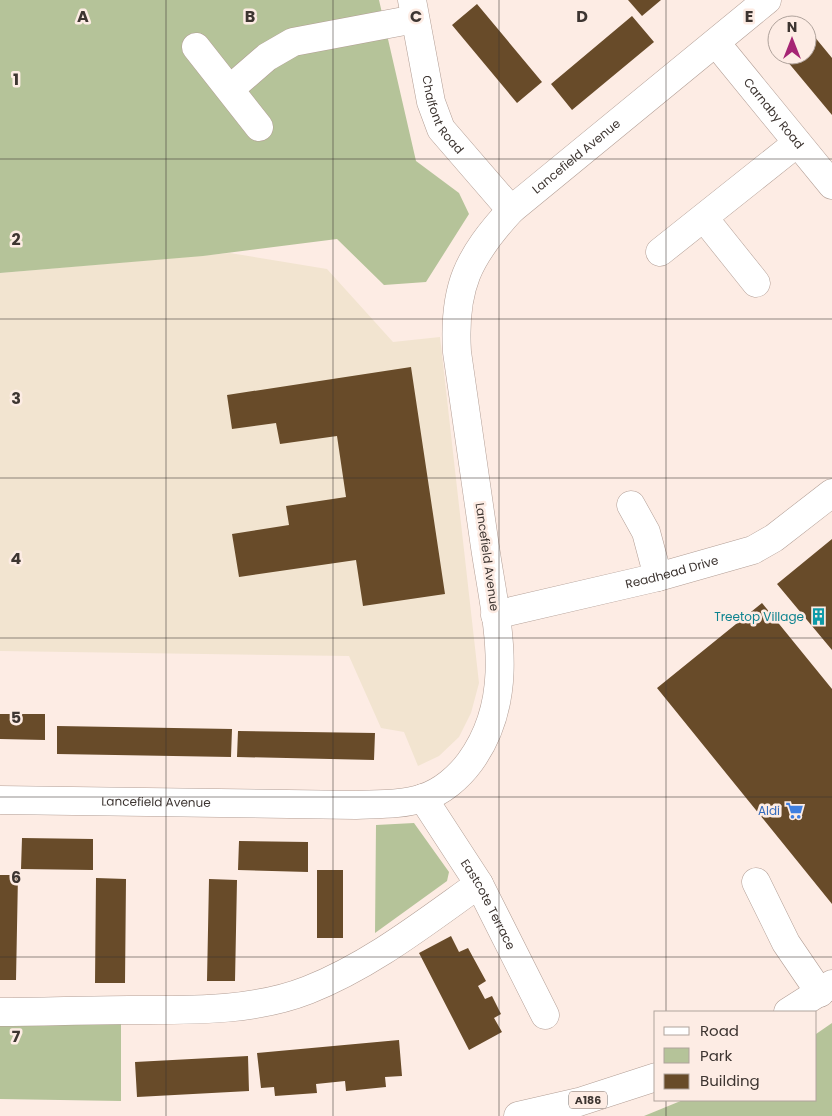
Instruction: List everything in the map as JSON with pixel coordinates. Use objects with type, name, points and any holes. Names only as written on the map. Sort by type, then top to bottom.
[{"type":"street","name":"Lancefield Avenue","points":[[0,800],[390,804],[423,798],[443,788],[462,772],[482,746],[493,721],[499,697],[501,674],[495,615],[465,409],[456,326],[462,288],[479,248],[511,210],[767,0]]},
{"type":"street","points":[[230,89],[266,56],[293,42],[414,9]]},
{"type":"street","name":"Chalfont Road","points":[[414,9],[431,102],[441,129],[511,210]]},
{"type":"street","name":"Carnaby Road","points":[[716,43],[832,184]]},
{"type":"street","points":[[196,47],[259,128]]},
{"type":"street","points":[[660,252],[797,143]]},
{"type":"street","points":[[704,218],[756,282]]},
{"type":"street","name":"Readhead Drive","points":[[495,615],[658,577],[753,550],[774,538],[832,493]]},
{"type":"street","points":[[631,505],[646,532],[658,577]]},
{"type":"street","name":"Eastcote Terrace","points":[[423,798],[479,884],[545,1016]]},
{"type":"street","points":[[756,882],[780,933],[826,988],[790,1011]]},
{"type":"street","points":[[0,1012],[192,1009],[248,1006],[272,1001],[307,990],[339,976],[388,948],[479,884]]},
{"type":"street","name":"A186","points":[[518,1116],[579,1102],[654,1078]]},
{"type":"shaded area","points":[[230,253],[327,269],[393,342],[440,337],[479,683],[471,713],[459,737],[439,756],[418,766],[404,732],[381,728],[349,656],[0,651],[0,273]]},
{"type":"green space","points":[[0,0],[379,0],[416,161],[459,193],[469,214],[426,282],[384,285],[337,239],[203,256],[0,273]]},
{"type":"green space","points":[[414,823],[449,872],[447,881],[375,933],[376,825]]},
{"type":"green space","points":[[832,1023],[832,1116],[644,1116],[681,1101],[817,1101],[817,1033]]},
{"type":"green space","points":[[0,1024],[121,1024],[121,1101],[0,1099]]},
{"type":"building","points":[[628,0],[661,0],[642,16]]},
{"type":"building","points":[[477,4],[542,82],[517,103],[452,25]]},
{"type":"building","points":[[632,16],[654,42],[572,110],[551,84]]},
{"type":"building","points":[[817,40],[832,58],[832,115],[790,65],[817,65]]},
{"type":"building","points":[[411,367],[445,594],[363,606],[356,560],[239,577],[232,534],[289,525],[286,506],[346,497],[337,436],[280,444],[276,423],[232,429],[227,395]]},
{"type":"building","name":"Treetop Village","points":[[832,539],[832,650],[777,584]]},
{"type":"building","name":"Aldi","points":[[762,603],[832,689],[832,904],[657,688]]},
{"type":"building","points":[[0,714],[45,714],[45,740],[0,739]]},
{"type":"building","points":[[57,726],[232,729],[231,757],[57,754]]},
{"type":"building","points":[[238,731],[375,733],[374,760],[237,757]]},
{"type":"building","points":[[22,838],[93,839],[93,870],[21,869]]},
{"type":"building","points":[[239,841],[308,842],[308,872],[238,870]]},
{"type":"building","points":[[317,870],[343,870],[343,938],[317,938]]},
{"type":"building","points":[[0,875],[18,875],[16,980],[0,980]]},
{"type":"building","points":[[96,878],[126,879],[125,983],[95,983]]},
{"type":"building","points":[[209,879],[237,880],[235,981],[207,981]]},
{"type":"building","points":[[451,936],[459,952],[468,948],[486,981],[478,986],[485,999],[492,996],[501,1014],[494,1018],[502,1032],[469,1050],[419,953]]},
{"type":"building","points":[[399,1040],[402,1076],[385,1077],[386,1087],[346,1091],[345,1081],[316,1084],[317,1093],[275,1096],[274,1087],[261,1088],[257,1053]]},
{"type":"building","points":[[248,1056],[249,1091],[137,1097],[135,1062]]},
{"type":"place","name":"Treetop Village","points":[[818,617]]},
{"type":"place","name":"Aldi","points":[[794,811]]}]
